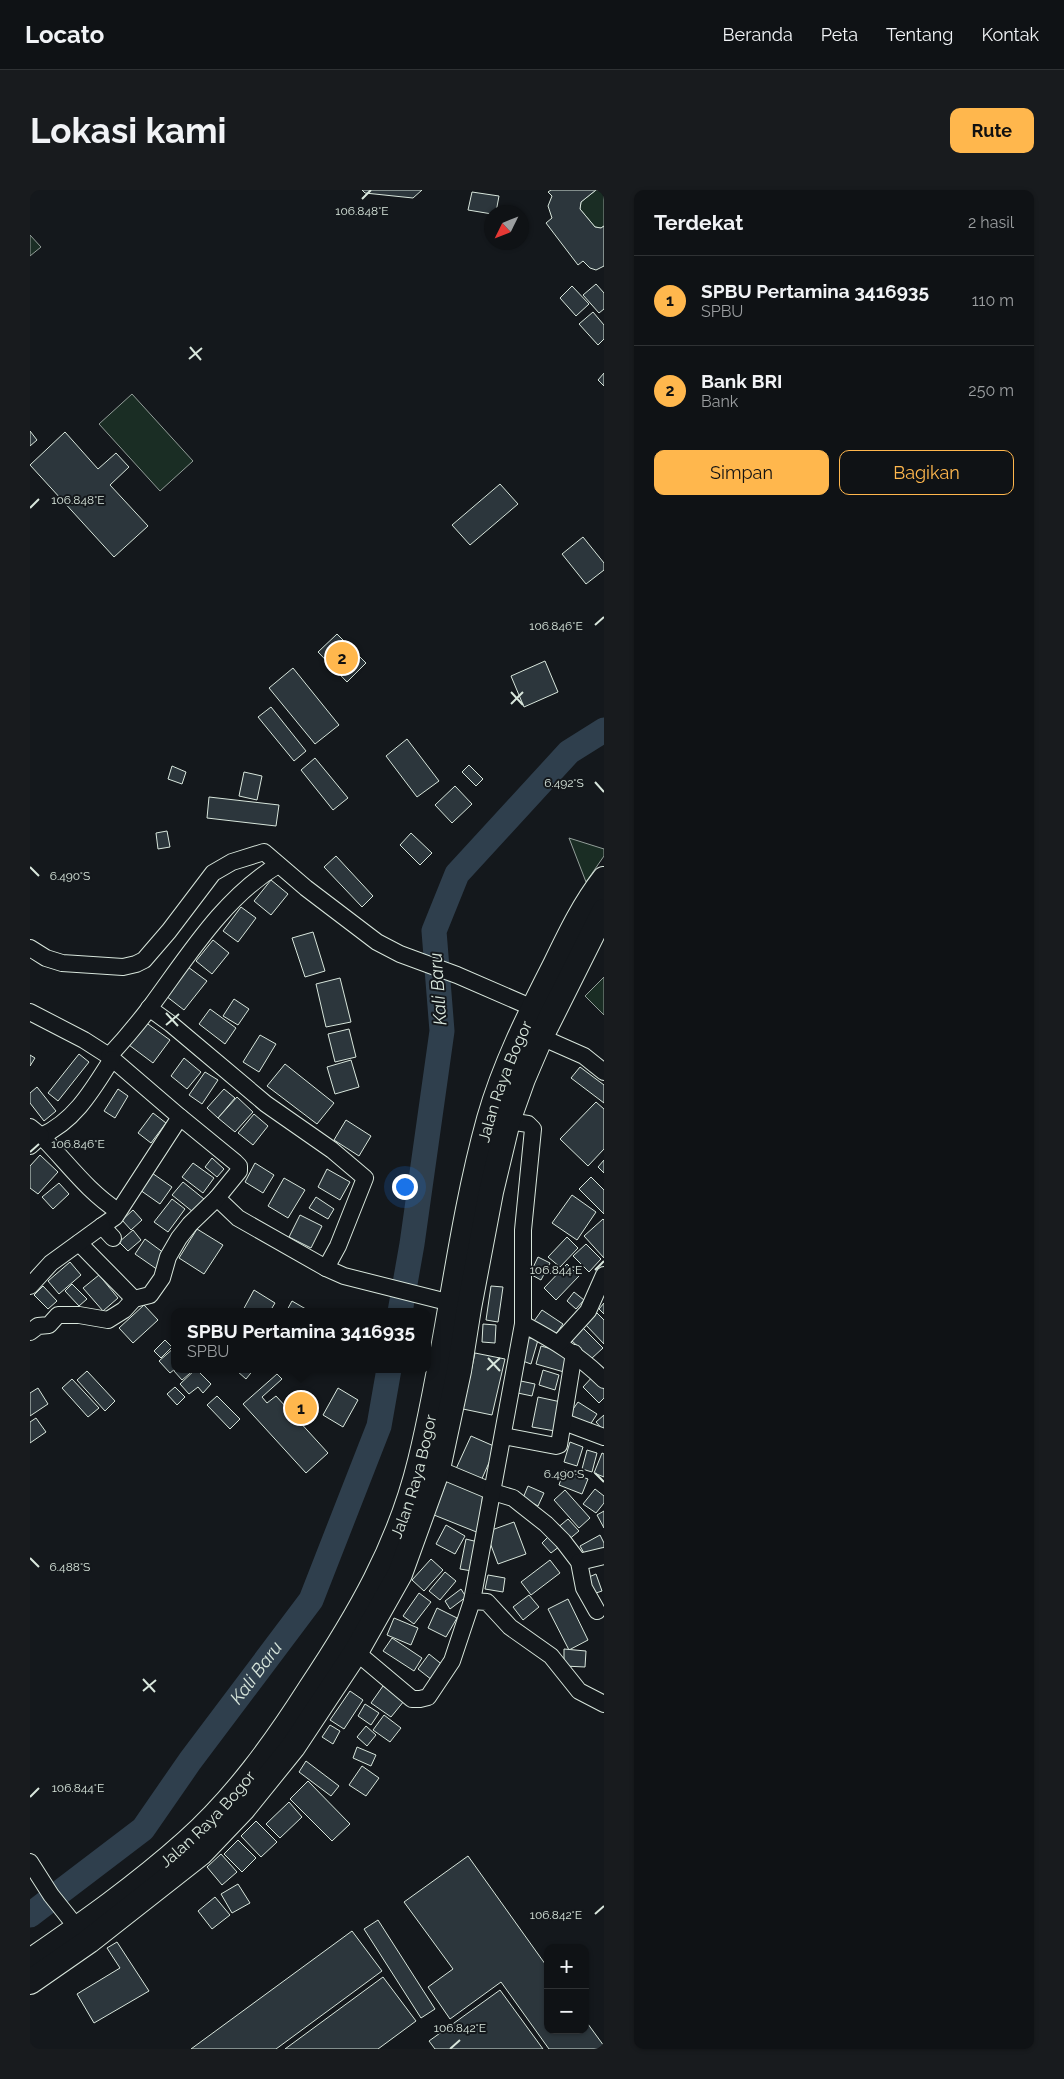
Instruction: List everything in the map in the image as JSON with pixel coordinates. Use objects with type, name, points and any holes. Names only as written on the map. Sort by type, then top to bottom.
[{"type":"highway","name":"Jalan Raya Bogor","points":[[30,1982],[89,1941],[202,1853],[243,1809],[293,1747],[356,1652],[362,1625],[420,1464],[441,1366],[450,1303],[472,1190],[489,1118],[504,1071],[533,1008],[588,901],[604,879]]},
{"type":"highway","name":"Jalan Raya Bogor","points":[[30,1961],[72,1922],[142,1880],[189,1840],[236,1792],[400,1574],[426,1507],[438,1469],[459,1371],[450,1303],[491,1192],[508,1121],[523,1079],[541,1037],[604,911]]},
{"type":"street","points":[[30,948],[46,958],[62,964],[124,968],[136,964],[144,960],[169,931],[214,873],[232,862],[264,852],[377,942],[400,954],[457,975],[533,1008]]},
{"type":"street","points":[[118,1211],[102,1201],[34,1136],[56,1129],[75,1112],[111,1058],[219,917],[240,895],[278,865]]},
{"type":"street","points":[[149,1008],[171,1024],[266,1104],[332,1150],[365,1178],[342,1237],[326,1268]]},
{"type":"street","points":[[30,1012],[84,1040],[111,1058],[239,1166],[239,1171],[217,1198],[190,1224],[179,1238],[168,1257],[162,1278],[150,1295],[134,1299],[124,1310],[108,1320],[79,1315],[58,1315],[49,1325],[38,1326],[30,1332]]},
{"type":"street","points":[[541,1037],[584,1056],[604,1072]]},
{"type":"street","points":[[30,1286],[51,1263],[79,1243],[107,1232],[118,1211],[180,1117]]},
{"type":"street","points":[[356,1652],[412,1699],[428,1697],[452,1661],[472,1601],[523,1324],[523,1230],[533,1129],[528,1124],[508,1121]]},
{"type":"street","points":[[217,1198],[238,1218],[326,1268],[344,1276],[450,1303]]},
{"type":"street","points":[[79,1243],[134,1299]]},
{"type":"street","points":[[559,1343],[588,1311],[604,1276]]},
{"type":"street","points":[[523,1324],[559,1343],[588,1364],[604,1380]]},
{"type":"street","points":[[503,1436],[559,1445],[574,1354]]},
{"type":"street","points":[[564,1422],[604,1437]]},
{"type":"street","points":[[438,1469],[493,1492],[513,1498],[525,1510],[537,1516],[563,1541],[579,1562],[584,1588],[597,1611]]},
{"type":"street","points":[[579,1562],[604,1556]]},
{"type":"street","points":[[472,1601],[487,1602],[510,1627],[551,1656],[579,1691],[604,1704]]},
{"type":"street","points":[[30,1862],[72,1922]]},
{"type":"green space","points":[[596,190],[604,190],[604,226],[601,228],[595,227],[580,209],[581,202]]},
{"type":"green space","points":[[30,235],[41,247],[30,256]]},
{"type":"green space","points":[[132,394],[193,461],[160,491],[99,424]]},
{"type":"green space","points":[[569,838],[604,849],[604,856],[586,882]]},
{"type":"green space","points":[[604,977],[604,1015],[585,996]]},
{"type":"building","points":[[362,190],[422,190],[413,198],[365,193]]},
{"type":"building","points":[[551,190],[596,190],[581,202],[580,209],[595,227],[601,228],[604,226],[604,266],[596,270],[590,268],[583,261],[578,265],[546,223],[552,218],[548,206],[552,196],[548,192]]},
{"type":"building","points":[[472,192],[499,196],[497,205],[484,205],[484,213],[468,210]]},
{"type":"building","points":[[596,284],[604,293],[604,309],[599,313],[583,295]]},
{"type":"building","points":[[572,286],[589,304],[576,316],[560,298]]},
{"type":"building","points":[[593,312],[604,325],[604,339],[598,345],[579,324]]},
{"type":"building","points":[[604,373],[604,386],[598,380]]},
{"type":"building","points":[[30,431],[37,440],[30,446]]},
{"type":"building","points":[[65,432],[98,469],[116,453],[129,467],[110,485],[148,526],[114,557],[30,465]]},
{"type":"building","points":[[500,484],[518,504],[470,545],[452,525]]},
{"type":"building","points":[[583,537],[604,563],[604,570],[586,584],[562,554]]},
{"type":"building","points":[[337,634],[366,663],[347,682],[318,652]]},
{"type":"building","points":[[545,661],[558,692],[524,707],[511,676]]},
{"type":"building","points":[[293,668],[339,725],[315,744],[269,688]]},
{"type":"building","points":[[271,707],[306,751],[294,761],[258,717]]},
{"type":"building","points":[[407,739],[439,781],[417,797],[386,756]]},
{"type":"building","points":[[315,758],[348,798],[333,810],[301,770]]},
{"type":"building","points":[[469,765],[483,779],[476,786],[462,772]]},
{"type":"building","points":[[172,766],[186,772],[182,784],[168,779]]},
{"type":"building","points":[[244,772],[262,776],[257,800],[239,796]]},
{"type":"building","points":[[455,786],[472,804],[452,823],[435,805]]},
{"type":"building","points":[[209,797],[279,805],[276,826],[207,818]]},
{"type":"building","points":[[167,831],[170,847],[158,849],[156,833]]},
{"type":"building","points":[[411,833],[432,853],[420,865],[400,845]]},
{"type":"building","points":[[336,856],[373,896],[362,907],[324,867]]},
{"type":"building","points":[[271,880],[288,894],[271,915],[254,901]]},
{"type":"building","points":[[241,907],[256,918],[238,942],[223,931]]},
{"type":"building","points":[[313,932],[325,971],[305,977],[292,938]]},
{"type":"building","points":[[213,940],[229,953],[212,974],[196,961]]},
{"type":"building","points":[[188,967],[207,981],[184,1010],[166,996]]},
{"type":"building","points":[[340,978],[351,1022],[326,1027],[316,984]]},
{"type":"building","points":[[234,999],[249,1009],[238,1025],[223,1016]]},
{"type":"building","points":[[210,1009],[236,1028],[225,1044],[199,1024]]},
{"type":"building","points":[[141,1019],[170,1040],[153,1063],[125,1042]]},
{"type":"building","points":[[349,1029],[356,1057],[335,1062],[328,1034]]},
{"type":"building","points":[[260,1035],[276,1044],[259,1072],[243,1062]]},
{"type":"building","points":[[79,1054],[89,1062],[58,1101],[48,1093]]},
{"type":"building","points":[[30,1055],[35,1058],[30,1066]]},
{"type":"building","points":[[184,1058],[201,1072],[187,1089],[171,1076]]},
{"type":"building","points":[[351,1060],[359,1087],[335,1094],[327,1067]]},
{"type":"building","points":[[285,1064],[334,1103],[317,1124],[267,1086]]},
{"type":"building","points":[[580,1067],[604,1085],[604,1103],[571,1078]]},
{"type":"building","points":[[205,1072],[218,1080],[202,1104],[189,1095]]},
{"type":"building","points":[[37,1087],[56,1111],[44,1121],[30,1103],[30,1093]]},
{"type":"building","points":[[118,1089],[128,1096],[115,1118],[104,1111]]},
{"type":"building","points":[[224,1089],[235,1098],[218,1118],[207,1108]]},
{"type":"building","points":[[237,1097],[253,1112],[235,1132],[218,1118]]},
{"type":"building","points":[[596,1102],[604,1109],[604,1149],[588,1166],[560,1139]]},
{"type":"building","points":[[153,1113],[166,1123],[151,1143],[138,1133]]},
{"type":"building","points":[[254,1114],[268,1126],[253,1145],[238,1133]]},
{"type":"building","points":[[346,1120],[371,1136],[359,1156],[334,1140]]},
{"type":"building","points":[[40,1155],[58,1172],[38,1194],[30,1188],[30,1166]]},
{"type":"building","points":[[212,1158],[224,1169],[217,1177],[205,1167]]},
{"type":"building","points":[[604,1160],[604,1173],[598,1167]]},
{"type":"building","points":[[193,1163],[214,1178],[203,1193],[182,1177]]},
{"type":"building","points":[[255,1163],[274,1175],[263,1193],[245,1182]]},
{"type":"building","points":[[327,1169],[350,1182],[340,1200],[318,1187]]},
{"type":"building","points":[[152,1173],[172,1187],[160,1204],[140,1190]]},
{"type":"building","points":[[591,1177],[604,1190],[604,1214],[579,1189]]},
{"type":"building","points":[[284,1178],[305,1190],[288,1218],[268,1206]]},
{"type":"building","points":[[183,1182],[204,1199],[193,1212],[172,1195]]},
{"type":"building","points":[[59,1183],[69,1194],[53,1209],[42,1197]]},
{"type":"building","points":[[572,1195],[596,1212],[577,1240],[552,1223]]},
{"type":"building","points":[[316,1197],[334,1209],[328,1219],[309,1208]]},
{"type":"building","points":[[172,1199],[185,1209],[168,1232],[154,1222]]},
{"type":"building","points":[[133,1210],[142,1220],[131,1230],[122,1220]]},
{"type":"building","points":[[300,1215],[322,1226],[311,1248],[289,1237]]},
{"type":"building","points":[[604,1220],[604,1258],[584,1236]]},
{"type":"building","points":[[197,1229],[223,1245],[204,1274],[179,1258]]},
{"type":"building","points":[[133,1230],[141,1240],[128,1251],[119,1242]]},
{"type":"building","points":[[567,1237],[578,1248],[560,1267],[548,1257]]},
{"type":"building","points":[[145,1239],[168,1256],[158,1270],[135,1254]]},
{"type":"building","points":[[586,1244],[601,1259],[589,1272],[573,1256]]},
{"type":"building","points":[[538,1257],[550,1263],[541,1280],[530,1274]]},
{"type":"building","points":[[70,1262],[81,1275],[59,1294],[48,1281]]},
{"type":"building","points":[[567,1264],[579,1276],[556,1300],[544,1288]]},
{"type":"building","points":[[99,1275],[118,1298],[103,1311],[83,1288]]},
{"type":"building","points":[[72,1284],[87,1299],[79,1306],[65,1291]]},
{"type":"building","points":[[43,1286],[57,1301],[48,1309],[34,1295]]},
{"type":"building","points":[[491,1286],[503,1287],[498,1322],[486,1320]]},
{"type":"building","points":[[254,1290],[275,1303],[272,1308],[244,1308]]},
{"type":"building","points":[[574,1292],[584,1300],[576,1309],[567,1301]]},
{"type":"building","points":[[292,1301],[304,1308],[288,1308]]},
{"type":"building","points":[[604,1303],[604,1314],[599,1309]]},
{"type":"building","points":[[144,1305],[158,1320],[133,1343],[119,1328]]},
{"type":"building","points":[[542,1310],[563,1324],[553,1338],[532,1324]]},
{"type":"building","points":[[597,1313],[604,1320],[604,1344],[585,1324]]},
{"type":"building","points":[[483,1324],[496,1325],[495,1343],[482,1342]]},
{"type":"building","points":[[581,1326],[603,1348],[591,1359],[569,1338]]},
{"type":"building","points":[[526,1337],[538,1340],[531,1364],[520,1360]]},
{"type":"building","points":[[165,1340],[171,1346],[161,1358],[154,1351]]},
{"type":"building","points":[[541,1346],[569,1354],[564,1372],[536,1364]]},
{"type":"building","points":[[171,1350],[171,1372],[170,1373],[159,1361]]},
{"type":"building","points":[[475,1353],[505,1359],[492,1415],[463,1409]]},
{"type":"building","points":[[543,1370],[559,1375],[555,1390],[539,1385]]},
{"type":"building","points":[[87,1371],[115,1401],[105,1411],[77,1380]]},
{"type":"building","points":[[176,1373],[190,1373],[182,1380]]},
{"type":"building","points":[[192,1373],[200,1373],[211,1384],[203,1393],[198,1387],[189,1394],[180,1384]]},
{"type":"building","points":[[239,1373],[251,1373],[246,1379]]},
{"type":"building","points":[[277,1374],[282,1379],[262,1397],[267,1403],[276,1396],[328,1453],[306,1473],[243,1404]]},
{"type":"building","points":[[595,1374],[604,1383],[604,1398],[599,1403],[583,1387]]},
{"type":"building","points":[[72,1379],[99,1408],[88,1417],[62,1388]]},
{"type":"building","points":[[516,1380],[535,1384],[532,1396],[513,1392]]},
{"type":"building","points":[[175,1387],[185,1397],[177,1405],[167,1394]]},
{"type":"building","points":[[38,1388],[48,1404],[30,1416],[30,1393]]},
{"type":"building","points":[[338,1388],[358,1400],[343,1427],[323,1415]]},
{"type":"building","points":[[217,1396],[240,1419],[230,1429],[207,1405]]},
{"type":"building","points":[[538,1397],[561,1402],[555,1431],[532,1427]]},
{"type":"building","points":[[578,1402],[597,1414],[588,1428],[569,1415]]},
{"type":"building","points":[[604,1415],[604,1431],[596,1422]]},
{"type":"building","points":[[36,1418],[46,1432],[30,1443],[30,1422]]},
{"type":"building","points":[[471,1436],[496,1447],[480,1483],[455,1471]]},
{"type":"building","points":[[570,1442],[583,1447],[577,1466],[564,1462]]},
{"type":"building","points":[[587,1450],[597,1453],[592,1472],[582,1469]]},
{"type":"building","points":[[602,1453],[604,1454],[604,1477],[594,1473]]},
{"type":"building","points":[[564,1470],[588,1479],[582,1494],[559,1485]]},
{"type":"building","points":[[448,1477],[483,1491],[479,1533],[434,1515]]},
{"type":"building","points":[[528,1486],[544,1493],[538,1506],[523,1498]]},
{"type":"building","points":[[595,1489],[604,1496],[604,1503],[596,1513],[583,1504]]},
{"type":"building","points":[[565,1490],[590,1518],[579,1528],[554,1500]]},
{"type":"building","points":[[604,1511],[604,1528],[597,1515]]},
{"type":"building","points":[[568,1519],[579,1531],[567,1541],[556,1529]]},
{"type":"building","points":[[514,1522],[526,1554],[498,1564],[486,1532]]},
{"type":"building","points":[[446,1525],[465,1536],[455,1554],[436,1544]]},
{"type":"building","points":[[550,1535],[560,1546],[551,1553],[542,1543]]},
{"type":"building","points":[[600,1535],[604,1543],[604,1552],[588,1560],[580,1546]]},
{"type":"building","points":[[466,1539],[478,1542],[472,1571],[460,1569]]},
{"type":"building","points":[[431,1559],[443,1570],[424,1591],[412,1580]]},
{"type":"building","points":[[550,1560],[560,1573],[531,1595],[521,1582]]},
{"type":"building","points":[[445,1572],[456,1581],[440,1600],[429,1591]]},
{"type":"building","points":[[596,1574],[602,1591],[590,1595],[584,1579]]},
{"type":"building","points":[[488,1575],[505,1578],[503,1592],[485,1589]]},
{"type":"building","points":[[461,1589],[466,1597],[450,1609],[445,1601]]},
{"type":"building","points":[[419,1593],[431,1602],[414,1624],[403,1616]]},
{"type":"building","points":[[529,1595],[539,1607],[523,1620],[513,1607]]},
{"type":"building","points":[[568,1599],[588,1640],[569,1650],[548,1609]]},
{"type":"building","points":[[437,1608],[457,1618],[446,1637],[428,1628]]},
{"type":"building","points":[[394,1618],[418,1628],[411,1645],[387,1635]]},
{"type":"building","points":[[392,1638],[422,1658],[414,1671],[383,1651]]},
{"type":"building","points":[[564,1649],[586,1651],[585,1667],[564,1666]]},
{"type":"building","points":[[429,1654],[444,1666],[432,1680],[418,1669]]},
{"type":"building","points":[[383,1686],[404,1701],[391,1717],[371,1703]]},
{"type":"building","points":[[350,1691],[363,1700],[344,1729],[330,1720]]},
{"type":"building","points":[[365,1704],[379,1713],[371,1725],[358,1716]]},
{"type":"building","points":[[384,1715],[401,1728],[390,1742],[373,1730]]},
{"type":"building","points":[[330,1725],[340,1731],[333,1744],[322,1737]]},
{"type":"building","points":[[366,1726],[376,1735],[367,1746],[357,1737]]},
{"type":"building","points":[[357,1747],[376,1755],[371,1766],[353,1758]]},
{"type":"building","points":[[306,1761],[339,1786],[331,1796],[299,1772]]},
{"type":"building","points":[[362,1766],[379,1778],[366,1796],[349,1785]]},
{"type":"building","points":[[308,1781],[350,1824],[332,1841],[290,1799]]},
{"type":"building","points":[[289,1802],[302,1817],[280,1838],[266,1824]]},
{"type":"building","points":[[256,1821],[277,1842],[261,1857],[241,1836]]},
{"type":"building","points":[[238,1840],[256,1858],[242,1872],[224,1854]]},
{"type":"building","points":[[221,1854],[237,1872],[222,1885],[207,1867]]},
{"type":"building","points":[[468,1856],[544,1962],[544,2034],[589,2034],[589,2025],[604,2046],[604,2049],[549,2049],[501,1982],[450,2019],[428,1987],[453,1969],[404,1902]]},
{"type":"building","points":[[238,1884],[250,1903],[232,1913],[221,1894]]},
{"type":"building","points":[[215,1897],[230,1915],[212,1929],[198,1911]]},
{"type":"building","points":[[378,1920],[435,2009],[421,2018],[364,1929]]},
{"type":"building","points":[[352,1931],[382,1971],[276,2049],[191,2049]]},
{"type":"building","points":[[117,1942],[149,1991],[94,2023],[77,1994],[120,1968],[107,1948]]},
{"type":"building","points":[[383,1977],[416,2021],[378,2049],[285,2049]]},
{"type":"building","points":[[500,1990],[543,2049],[435,2049],[429,2041]]},
{"type":"waterway","name":"Kali Baru","points":[[401,1308],[412,1244],[442,1031],[434,931],[457,874],[569,752],[604,730]]},
{"type":"waterway","name":"Kali Baru","points":[[30,1915],[143,1829],[190,1761],[311,1600],[379,1426],[388,1373]]},
{"type":"place","name":"Bank BRI","points":[[342,658]]},
{"type":"place","name":"SPBU Pertamina 3416935","points":[[301,1408]]}]
